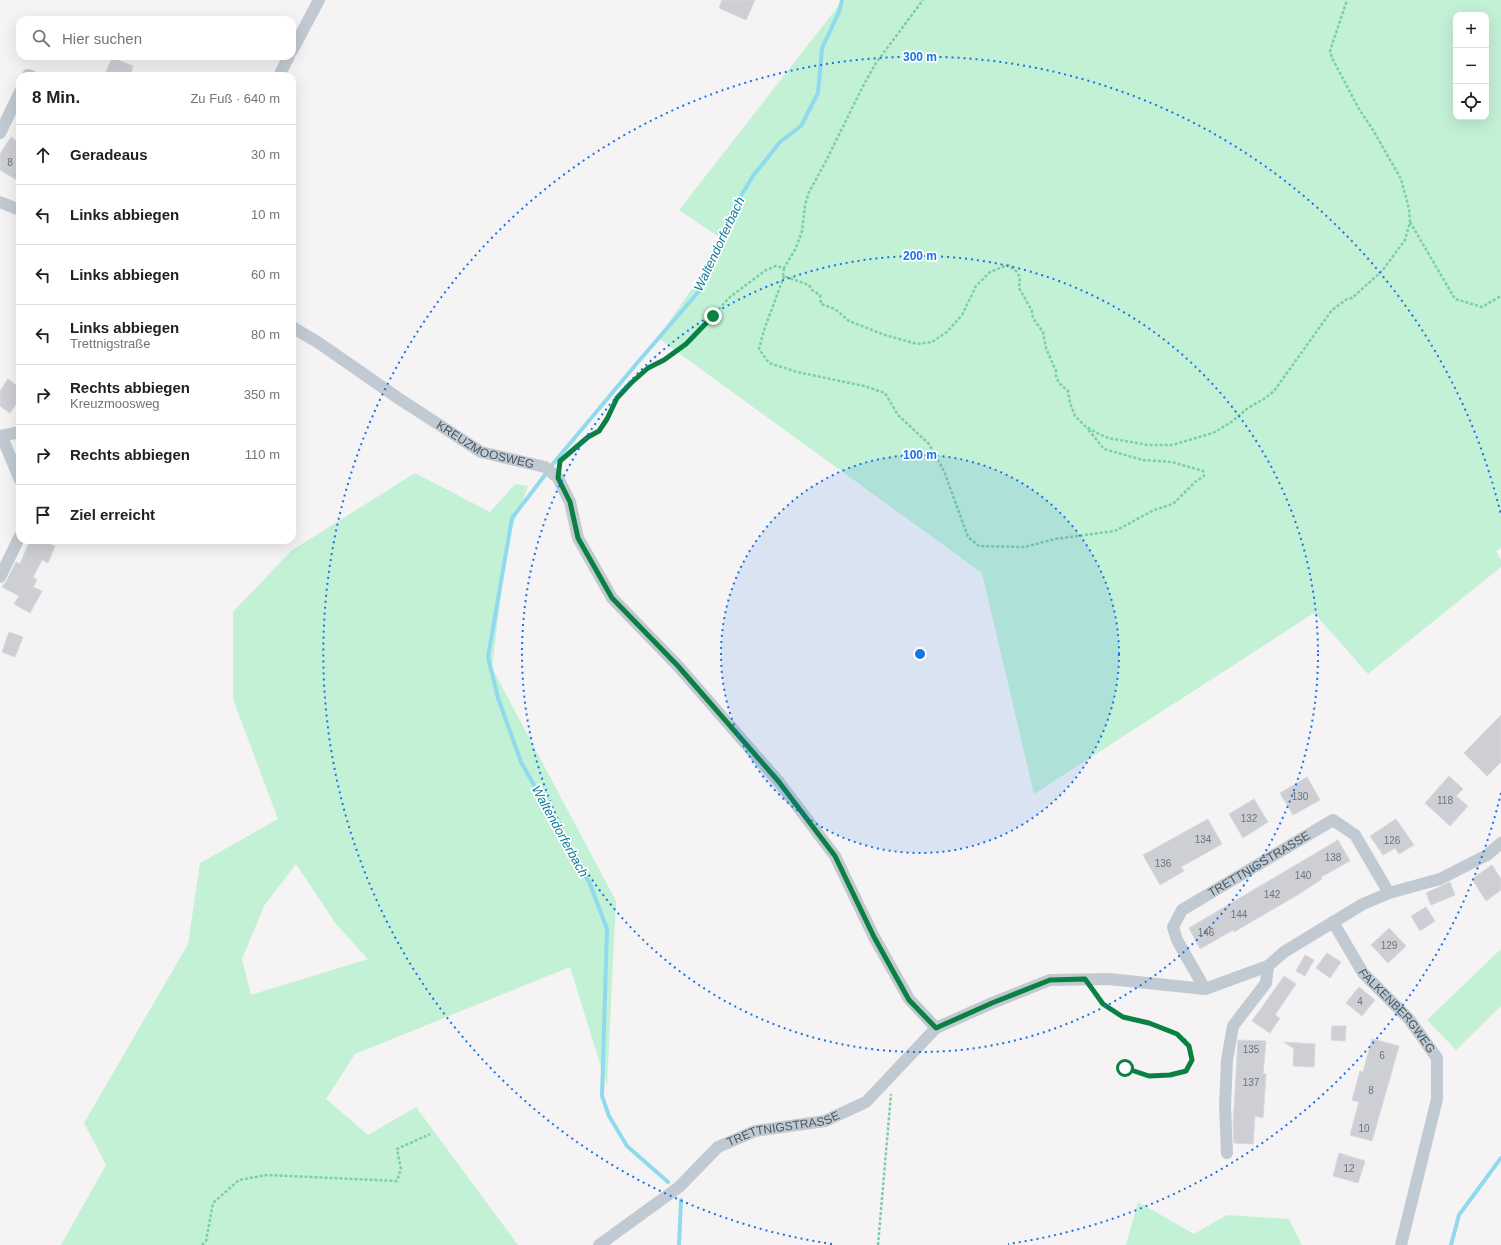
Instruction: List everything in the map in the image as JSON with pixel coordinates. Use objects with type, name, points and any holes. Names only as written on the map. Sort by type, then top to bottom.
[{"type":"street","points":[[296,43],[319,0]]},
{"type":"street","points":[[281,72],[287,60]]},
{"type":"street","points":[[0,133],[16,100]]},
{"type":"street","points":[[0,202],[16,208]]},
{"type":"street","name":"KREUZMOOSWEG","points":[[296,329],[319,343],[398,398],[481,452],[545,467],[558,478],[570,502],[578,538],[612,598],[678,666],[779,782],[835,856],[874,937],[909,1000],[936,1028]]},
{"type":"street","points":[[16,433],[1,436],[16,471]]},
{"type":"street","points":[[0,577],[16,544]]},
{"type":"street","name":"TRETTNIGSTRASSE","points":[[1205,989],[1177,940],[1173,927],[1182,910],[1333,820],[1355,834],[1389,893]]},
{"type":"street","name":"TRETTNIGSTRASSE","points":[[599,1245],[679,1187],[718,1147],[755,1131],[825,1121],[866,1102],[936,1028],[992,1003],[1050,980],[1109,979],[1205,989],[1268,966],[1284,952],[1363,904],[1389,893],[1440,879],[1487,854],[1501,843]]},
{"type":"street","name":"FALKENBERGWEG","points":[[1333,922],[1363,973],[1409,1019],[1437,1058],[1437,1099],[1401,1245]]},
{"type":"street","points":[[1227,1153],[1225,1090],[1227,1060],[1233,1026],[1266,982],[1268,966]]},
{"type":"path","points":[[784,276],[809,285],[812,290],[820,295],[822,304],[835,309],[849,321],[885,335],[917,344],[932,342],[947,332],[962,314],[976,286],[990,272],[1008,266],[1016,271],[1020,277],[1019,288],[1032,311],[1033,318],[1043,332],[1046,348],[1056,371],[1056,376],[1059,382],[1068,391],[1070,403],[1075,416],[1104,449],[1143,460],[1172,462],[1203,471],[1204,476],[1173,504],[1154,510],[1115,531],[1055,539],[1024,547],[979,546],[968,537],[944,472],[929,444],[898,415],[885,393],[864,386],[796,372],[769,363],[758,349],[784,276],[784,268],[796,248],[800,237],[805,205],[809,192],[876,63],[924,0]]},
{"type":"path","points":[[1346,0],[1330,51],[1332,58],[1359,109],[1373,130],[1401,179],[1410,222],[1455,299],[1482,307],[1501,296]]},
{"type":"path","points":[[1085,426],[1108,438],[1148,445],[1172,445],[1213,433],[1224,427],[1248,408],[1264,399],[1274,391],[1332,310],[1348,299],[1352,298],[1382,271],[1405,240],[1410,222]]},
{"type":"path","points":[[558,478],[560,461],[588,437],[599,431],[607,419],[617,398],[631,383],[648,368],[664,360],[686,344],[730,297],[766,270],[776,266],[784,268]]},
{"type":"path","points":[[1085,979],[1103,1004],[1123,1017],[1149,1023],[1177,1034],[1189,1046],[1192,1060],[1186,1071],[1170,1075],[1149,1076],[1125,1068]]},
{"type":"path","points":[[878,1245],[892,1073]]},
{"type":"path","points":[[202,1245],[206,1241],[213,1203],[239,1180],[267,1174],[397,1181],[401,1169],[397,1149],[430,1134]]},
{"type":"green space","points":[[843,0],[1501,0],[1501,548],[1496,551],[1501,560],[1501,567],[1368,674],[1314,613],[1034,794],[982,573],[658,338],[725,241],[679,210]]},
{"type":"green space","points":[[415,473],[490,512],[515,484],[528,486],[508,538],[492,668],[616,901],[607,1086],[570,967],[355,1054],[326,1099],[368,1135],[416,1107],[518,1245],[61,1245],[106,1165],[84,1123],[188,944],[200,863],[278,819],[233,699],[233,612],[291,551]],"holes":[[[296,864],[336,924],[368,959],[251,995],[242,959],[264,906]]]},
{"type":"green space","points":[[1500,950],[1501,1006],[1456,1050],[1427,1020]]},
{"type":"green space","points":[[1138,1202],[1194,1234],[1227,1215],[1289,1219],[1302,1245],[1126,1245]]},
{"type":"building","points":[[722,0],[755,0],[746,20],[719,8]]},
{"type":"building","points":[[111,60],[117,60],[133,66],[131,72],[106,72]]},
{"type":"building","points":[[11,137],[16,140],[16,180],[0,170],[0,154]]},
{"type":"building","points":[[8,379],[16,385],[16,404],[10,413],[0,406],[0,391]]},
{"type":"building","points":[[28,544],[50,544],[55,546],[48,563],[42,560],[33,577],[37,580],[33,587],[42,591],[30,613],[14,604],[19,596],[2,587],[16,562],[20,564]]},
{"type":"building","points":[[9,632],[23,637],[15,657],[2,652]]},
{"type":"building","points":[[1501,715],[1501,762],[1487,776],[1464,753]]},
{"type":"building","points":[[1449,776],[1463,789],[1456,796],[1468,806],[1450,826],[1425,803]]},
{"type":"building","points":[[1307,777],[1320,800],[1293,815],[1280,793]]},
{"type":"building","points":[[1254,799],[1268,822],[1243,838],[1229,814]]},
{"type":"building","points":[[1208,819],[1222,844],[1181,867],[1184,871],[1160,885],[1143,855]]},
{"type":"building","points":[[1396,819],[1414,845],[1399,854],[1395,848],[1383,855],[1370,836]]},
{"type":"building","points":[[1338,840],[1350,861],[1321,877],[1322,879],[1299,894],[1234,932],[1233,930],[1200,949],[1189,928]]},
{"type":"building","points":[[1492,865],[1501,879],[1501,890],[1486,901],[1472,879]]},
{"type":"building","points":[[1450,882],[1455,895],[1431,905],[1426,893]]},
{"type":"building","points":[[1426,907],[1435,921],[1420,931],[1411,916]]},
{"type":"building","points":[[1389,928],[1406,946],[1388,963],[1371,945]]},
{"type":"building","points":[[1327,953],[1341,962],[1330,978],[1316,968]]},
{"type":"building","points":[[1305,955],[1314,960],[1305,976],[1296,971]]},
{"type":"building","points":[[1284,976],[1296,984],[1275,1015],[1280,1018],[1270,1033],[1252,1021]]},
{"type":"building","points":[[1359,987],[1375,1000],[1362,1016],[1346,1003]]},
{"type":"building","points":[[1332,1026],[1346,1026],[1345,1041],[1331,1040]]},
{"type":"building","points":[[1372,1039],[1399,1046],[1372,1141],[1350,1135],[1359,1102],[1352,1100],[1360,1071],[1363,1072]]},
{"type":"building","points":[[1238,1040],[1266,1041],[1263,1074],[1266,1074],[1263,1118],[1255,1116],[1253,1144],[1234,1143],[1233,1125]]},
{"type":"building","points":[[1284,1042],[1315,1044],[1314,1067],[1293,1066],[1294,1049]]},
{"type":"building","points":[[1339,1153],[1365,1161],[1358,1183],[1333,1176]]},
{"type":"waterway","name":"Waltendorferbach","points":[[552,465],[700,290],[739,199],[753,176],[780,142],[801,126],[818,93],[822,48],[839,12],[842,0]]},
{"type":"waterway","name":"Waltendorferbach","points":[[545,475],[512,518],[488,657],[498,698],[521,762],[590,884],[607,929],[602,1096],[609,1116],[627,1146],[668,1182]]},
{"type":"waterway","points":[[1451,1245],[1459,1215],[1501,1158]]},
{"type":"waterway","name":"Waltendorferbach","points":[[679,1245],[681,1200]]},
{"type":"route","points":[[713,316],[686,344],[664,360],[648,368],[631,383],[617,398],[607,419],[599,431],[588,437],[560,461],[558,478],[570,502],[578,538],[612,598],[678,666],[779,782],[835,856],[874,937],[909,1000],[936,1028],[992,1003],[1050,980],[1085,979],[1103,1004],[1123,1017],[1149,1023],[1177,1034],[1189,1046],[1192,1060],[1186,1071],[1170,1075],[1149,1076],[1125,1068]]}]
